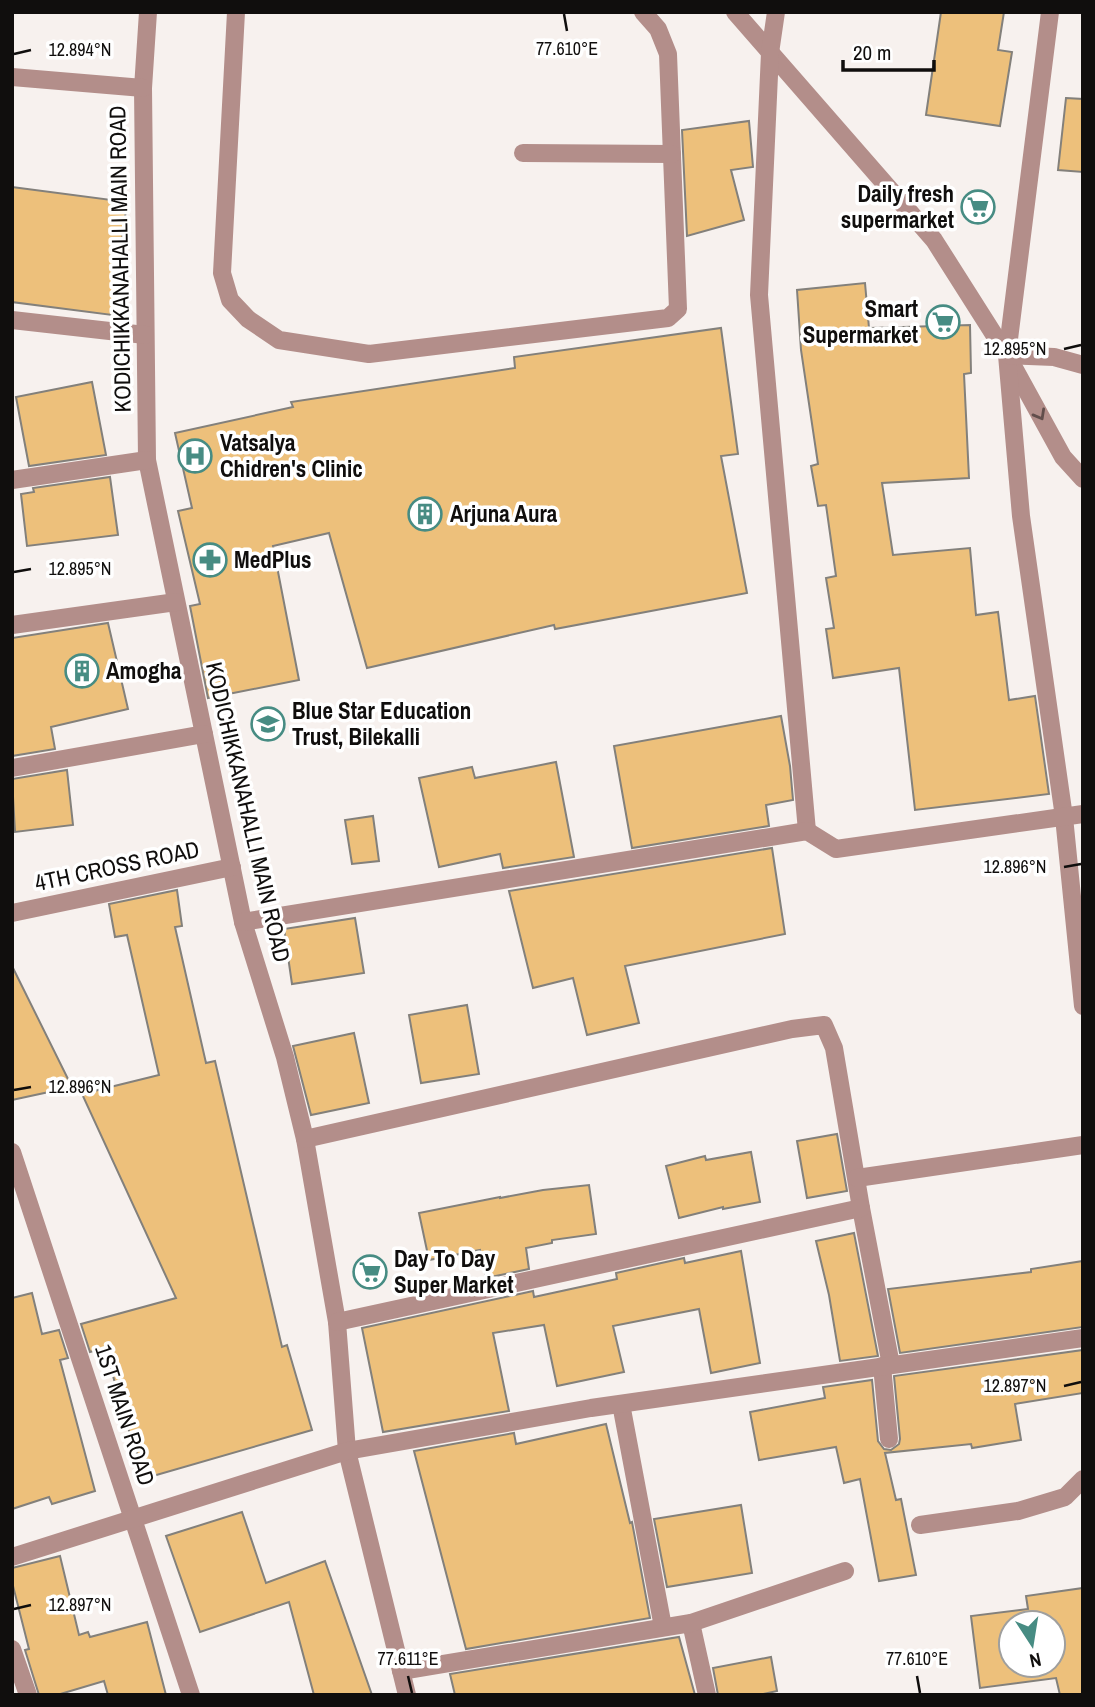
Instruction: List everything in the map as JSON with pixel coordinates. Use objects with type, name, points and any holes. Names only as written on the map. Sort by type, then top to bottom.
[{"type":"street","name":"KODICHIKKANAHALLI MAIN ROAD","points":[[148,12],[143,88],[147,460],[243,922],[285,1057],[304,1139],[337,1322],[347,1451],[407,1695]]},
{"type":"street","points":[[236,12],[222,273],[230,300],[248,319],[279,340],[369,354],[668,318],[678,309],[668,54],[658,29],[643,12]]},
{"type":"street","points":[[735,12],[934,240],[1007,355],[1063,457],[1083,479]]},
{"type":"street","points":[[776,12],[770,53],[759,295],[807,831]]},
{"type":"street","points":[[1050,12],[1007,355],[1021,516],[1064,817],[1083,1006]]},
{"type":"street","points":[[12,77],[143,88]]},
{"type":"street","points":[[523,153],[672,154]]},
{"type":"street","points":[[12,320],[145,335]]},
{"type":"street","points":[[1007,355],[1054,357],[1083,365]]},
{"type":"street","points":[[12,480],[147,460]]},
{"type":"street","points":[[12,625],[176,601]]},
{"type":"street","points":[[12,768],[204,734]]},
{"type":"street","points":[[243,922],[807,831],[836,849],[1083,814]]},
{"type":"street","name":"4TH CROSS ROAD","points":[[12,913],[232,867]]},
{"type":"street","points":[[304,1139],[792,1029],[824,1025],[834,1048],[857,1178],[886,1366],[889,1439]]},
{"type":"street","points":[[857,1178],[1083,1145]]},
{"type":"street","name":"1ST MAIN ROAD","points":[[12,1152],[191,1695]]},
{"type":"street","points":[[337,1322],[861,1208]]},
{"type":"street","points":[[12,1557],[347,1451],[621,1404],[1083,1338]]},
{"type":"street","points":[[621,1404],[663,1627]]},
{"type":"street","points":[[920,1525],[1018,1511],[1065,1497],[1083,1479]]},
{"type":"street","points":[[401,1671],[691,1623],[845,1572]]},
{"type":"street","points":[[691,1623],[707,1695]]},
{"type":"street","points":[[12,1649],[27,1695]]},
{"type":"building","points":[[941,12],[1004,12],[998,50],[1012,52],[1000,126],[926,115]]},
{"type":"building","points":[[1066,98],[1083,99],[1083,172],[1058,170]]},
{"type":"building","points":[[749,121],[753,167],[731,170],[744,220],[687,236],[682,130]]},
{"type":"building","points":[[12,187],[127,202],[112,315],[12,302]]},
{"type":"building","points":[[865,283],[869,328],[970,325],[971,373],[964,374],[969,478],[882,483],[893,555],[970,548],[976,615],[998,612],[1009,700],[1035,696],[1049,794],[915,810],[899,668],[833,678],[826,629],[834,628],[826,578],[836,576],[826,505],[818,506],[811,466],[818,464],[801,350],[797,290]]},
{"type":"building","points":[[721,328],[738,454],[721,456],[747,593],[555,629],[554,625],[367,668],[329,533],[273,546],[299,680],[208,698],[190,606],[200,604],[178,511],[192,508],[175,433],[293,407],[291,402],[515,368],[514,357]]},
{"type":"building","points":[[92,382],[106,455],[29,466],[16,397]]},
{"type":"building","points":[[110,477],[118,535],[27,546],[21,494],[34,492],[33,488]]},
{"type":"building","points":[[108,623],[128,709],[51,727],[55,749],[12,756],[12,638]]},
{"type":"building","points":[[781,716],[793,800],[766,805],[769,826],[632,848],[614,746]]},
{"type":"building","points":[[556,762],[574,857],[503,868],[500,854],[439,867],[419,778],[472,767],[475,778]]},
{"type":"building","points":[[67,770],[73,825],[15,832],[12,779]]},
{"type":"building","points":[[373,816],[379,861],[352,864],[345,820]]},
{"type":"building","points":[[772,848],[785,934],[625,966],[639,1023],[587,1035],[573,978],[533,988],[509,891]]},
{"type":"building","points":[[177,890],[182,926],[175,927],[206,1063],[215,1061],[282,1347],[287,1345],[312,1430],[146,1478],[127,1425],[105,1348],[90,1352],[81,1324],[176,1298],[82,1094],[159,1075],[127,935],[115,937],[109,904]]},
{"type":"building","points":[[355,918],[364,973],[292,984],[284,929]]},
{"type":"building","points":[[12,966],[72,1087],[12,1100]]},
{"type":"building","points":[[467,1005],[479,1074],[421,1083],[409,1015]]},
{"type":"building","points":[[354,1033],[369,1103],[311,1115],[293,1046]]},
{"type":"building","points":[[837,1134],[847,1191],[807,1198],[797,1141]]},
{"type":"building","points":[[751,1152],[760,1202],[723,1207],[679,1218],[666,1166],[705,1156],[706,1160]]},
{"type":"building","points":[[589,1185],[596,1234],[552,1240],[552,1243],[526,1248],[529,1269],[486,1278],[480,1250],[429,1260],[419,1213],[500,1197]]},
{"type":"building","points":[[854,1233],[878,1356],[840,1361],[829,1295],[816,1241]]},
{"type":"building","points":[[741,1251],[760,1363],[711,1373],[699,1309],[613,1326],[624,1372],[557,1386],[544,1325],[493,1333],[509,1411],[383,1432],[362,1328],[533,1291],[534,1297],[617,1279],[616,1273],[684,1258],[685,1263]]},
{"type":"building","points":[[1083,1261],[1083,1327],[900,1353],[888,1289],[1031,1272],[1031,1269]]},
{"type":"building","points":[[32,1293],[42,1334],[59,1330],[68,1358],[60,1360],[95,1491],[52,1504],[49,1497],[12,1509],[12,1298]]},
{"type":"building","points":[[1083,1350],[1083,1393],[1015,1404],[1021,1440],[972,1448],[971,1444],[885,1453],[896,1500],[901,1499],[916,1575],[879,1581],[860,1479],[844,1483],[836,1447],[759,1460],[750,1412],[825,1398],[823,1387],[872,1380],[878,1441],[884,1449],[891,1450],[899,1444],[900,1439],[894,1376]]},
{"type":"building","points":[[606,1424],[630,1523],[632,1522],[650,1618],[466,1649],[414,1451],[514,1433],[516,1444]]},
{"type":"building","points":[[741,1505],[752,1573],[667,1587],[654,1519]]},
{"type":"building","points":[[242,1512],[266,1583],[325,1561],[372,1695],[314,1695],[289,1602],[200,1632],[166,1536]]},
{"type":"building","points":[[60,1556],[79,1635],[88,1632],[90,1637],[147,1622],[166,1695],[108,1695],[104,1681],[57,1695],[39,1695],[25,1650],[29,1649],[12,1582],[12,1568]]},
{"type":"building","points":[[1083,1588],[1083,1695],[1060,1695],[1056,1679],[1067,1679],[1067,1609],[1028,1609],[1026,1596]]},
{"type":"building","points":[[997,1613],[997,1679],[1048,1679],[980,1688],[971,1616]]},
{"type":"building","points":[[679,1637],[695,1695],[455,1695],[450,1674]]},
{"type":"building","points":[[771,1657],[777,1691],[758,1695],[718,1695],[713,1668]]},
{"type":"place","name":"Daily fresh supermarket","points":[[978,207]]},
{"type":"place","name":"Smart Supermarket","points":[[943,322]]},
{"type":"place","name":"Vatsalya Chidren's Clinic","points":[[195,456]]},
{"type":"place","name":"Arjuna Aura","points":[[425,514]]},
{"type":"place","name":"MedPlus","points":[[210,560]]},
{"type":"place","name":"Amogha","points":[[82,671]]},
{"type":"place","name":"Blue Star Education Trust, Bilekalli","points":[[268,724]]},
{"type":"place","name":"Day To Day Super Market","points":[[370,1272]]}]
